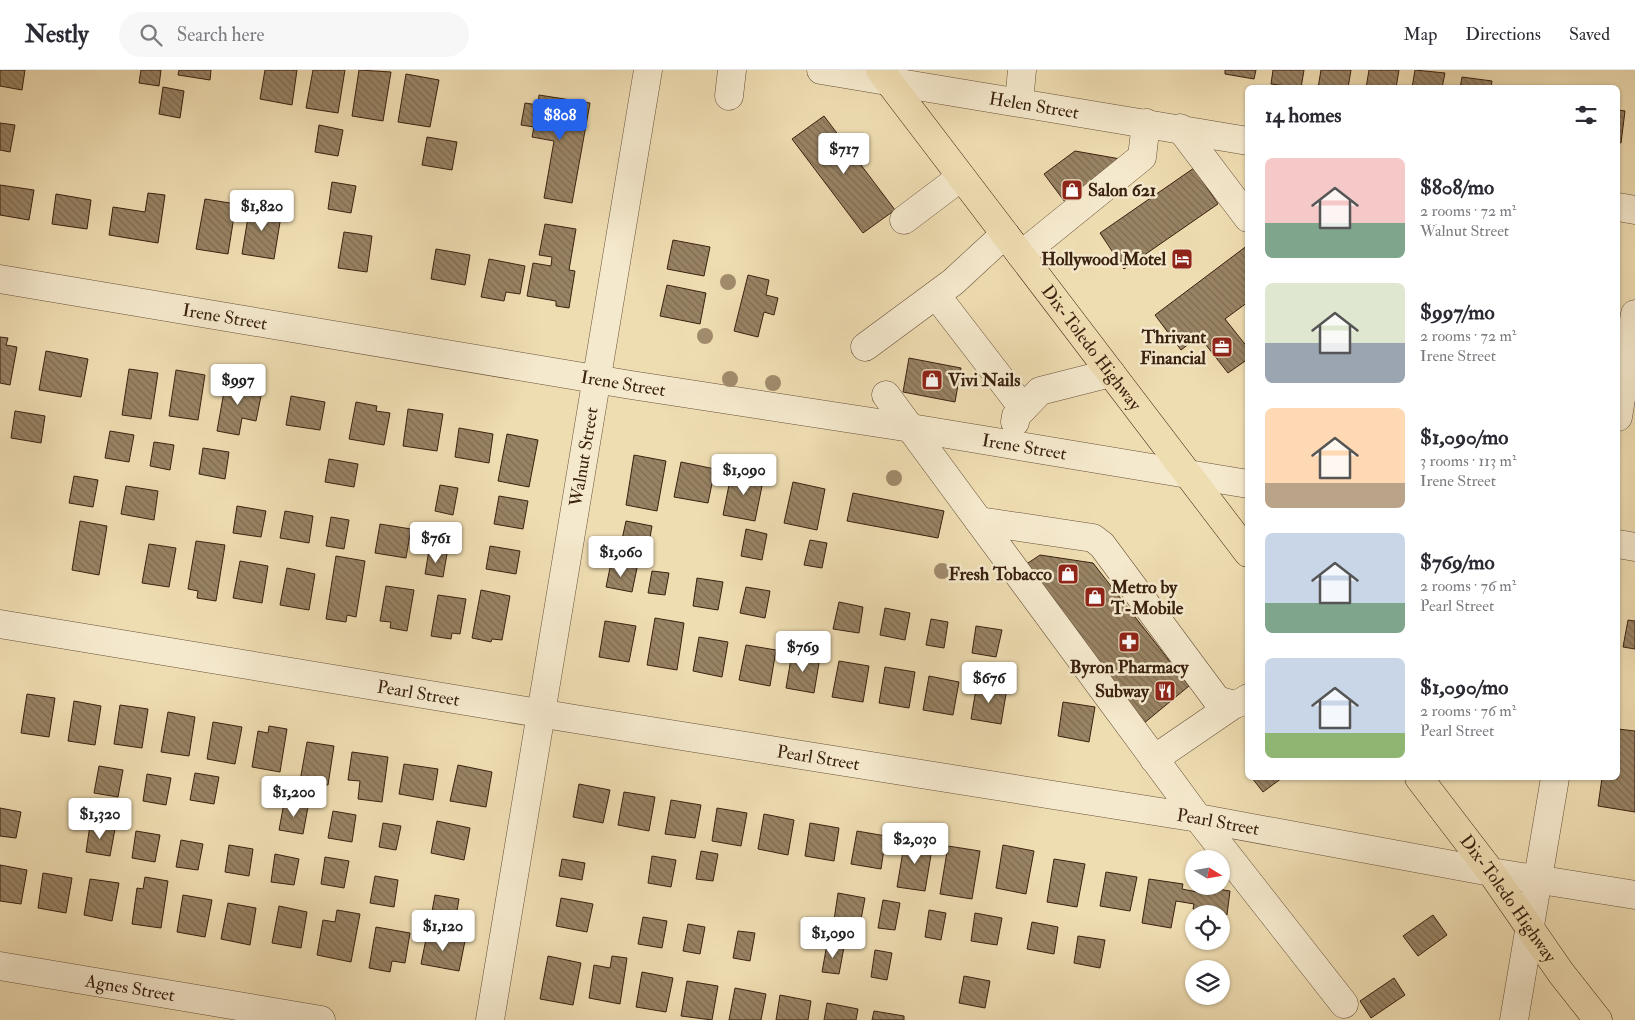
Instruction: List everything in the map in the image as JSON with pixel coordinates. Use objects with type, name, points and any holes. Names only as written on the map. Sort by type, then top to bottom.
[{"type":"main road","name":"Dix-Toledo Highway","points":[[884,75],[1245,549]]},
{"type":"main road","name":"Dix-Toledo Highway","points":[[1421,780],[1491,872],[1561,973],[1598,1020]]},
{"type":"street","name":"Walnut Street","points":[[490,1020],[648,70]]},
{"type":"street","name":"Helen Street","points":[[820,70],[884,75],[1019,102],[1245,140]]},
{"type":"street","points":[[1019,102],[1022,70]]},
{"type":"street","points":[[866,347],[936,295],[1142,157],[1146,123]]},
{"type":"street","points":[[1180,128],[1245,214]]},
{"type":"street","points":[[904,220],[962,177]]},
{"type":"street","points":[[1620,207],[1635,210]]},
{"type":"street","name":"Irene Street","points":[[0,279],[598,379],[1011,444],[1245,484]]},
{"type":"street","points":[[936,295],[1023,408]]},
{"type":"street","points":[[1620,405],[1635,314]]},
{"type":"street","points":[[1011,444],[1016,416],[1040,391],[1111,373]]},
{"type":"street","points":[[886,395],[1198,818],[1344,1004]]},
{"type":"street","points":[[979,521],[1094,538],[1102,545],[1217,700],[1240,701]]},
{"type":"street","points":[[1620,544],[1635,547]]},
{"type":"street","name":"Pearl Street","points":[[0,624],[1198,818],[1491,872],[1635,895]]},
{"type":"street","points":[[1154,759],[1240,701]]},
{"type":"street","points":[[1514,1020],[1555,780]]},
{"type":"street","name":"Agnes Street","points":[[0,966],[321,1020]]},
{"type":"building","points":[[0,70],[25,70],[22,90],[0,86]]},
{"type":"building","points":[[141,70],[161,70],[159,86],[139,83]]},
{"type":"building","points":[[179,70],[211,70],[210,80],[178,75]]},
{"type":"building","points":[[265,70],[297,70],[292,105],[260,99]]},
{"type":"building","points":[[313,70],[345,70],[338,113],[306,108]]},
{"type":"building","points":[[359,70],[391,72],[383,121],[352,116]]},
{"type":"building","points":[[1225,70],[1256,70],[1254,79],[1225,74]]},
{"type":"building","points":[[1273,70],[1304,70],[1302,85],[1271,84]]},
{"type":"building","points":[[1321,70],[1351,70],[1348,85],[1318,85]]},
{"type":"building","points":[[1369,70],[1399,70],[1396,85],[1366,85]]},
{"type":"building","points":[[1415,70],[1445,73],[1443,85],[1412,85]]},
{"type":"building","points":[[406,74],[439,80],[430,127],[398,122]]},
{"type":"building","points":[[1462,77],[1492,81],[1491,85],[1461,85]]},
{"type":"building","points":[[163,87],[184,91],[180,118],[159,114]]},
{"type":"building","points":[[539,95],[590,103],[572,203],[544,198],[554,141],[532,137],[534,127],[521,125],[525,103],[538,105]]},
{"type":"building","points":[[1620,110],[1625,111],[1620,143]]},
{"type":"building","points":[[824,116],[895,210],[863,233],[792,139]]},
{"type":"building","points":[[0,123],[15,125],[10,152],[0,150]]},
{"type":"building","points":[[319,125],[343,130],[338,156],[315,152]]},
{"type":"building","points":[[427,137],[457,142],[452,170],[422,165]]},
{"type":"building","name":"Salon 621","points":[[1075,151],[1126,160],[1068,206],[1044,174]]},
{"type":"building","points":[[1194,168],[1218,204],[1124,269],[1100,233]]},
{"type":"building","points":[[332,182],[356,186],[351,213],[328,209]]},
{"type":"building","points":[[0,185],[34,190],[29,220],[0,215]]},
{"type":"building","points":[[148,193],[165,195],[158,243],[109,235],[113,207],[145,212]]},
{"type":"building","points":[[56,194],[91,200],[87,229],[52,224]]},
{"type":"building","points":[[205,199],[236,204],[228,254],[196,249]]},
{"type":"building","points":[[250,205],[282,210],[274,259],[242,254]]},
{"type":"building","points":[[545,224],[576,229],[569,270],[575,271],[569,308],[556,306],[556,301],[527,296],[533,263],[551,266],[552,257],[539,255]]},
{"type":"building","points":[[344,232],[372,236],[367,272],[338,268]]},
{"type":"building","points":[[673,240],[710,247],[704,276],[667,269]]},
{"type":"building","points":[[1245,247],[1245,304],[1225,319],[1245,344],[1245,361],[1228,373],[1199,336],[1181,350],[1155,315]]},
{"type":"building","points":[[436,249],[470,255],[465,285],[431,279]]},
{"type":"building","points":[[489,259],[525,266],[520,294],[506,292],[504,301],[481,297]]},
{"type":"building","points":[[748,275],[769,280],[766,295],[778,298],[774,315],[764,312],[758,337],[734,331]]},
{"type":"building","points":[[667,285],[706,293],[700,324],[660,316]]},
{"type":"building","points":[[0,337],[8,338],[6,345],[17,347],[10,385],[0,383]]},
{"type":"building","points":[[46,351],[88,359],[81,397],[39,390]]},
{"type":"building","name":"Vivi Nails","points":[[909,358],[961,368],[955,402],[903,392]]},
{"type":"building","points":[[129,369],[158,373],[151,419],[122,415]]},
{"type":"building","points":[[176,370],[205,375],[198,420],[169,416]]},
{"type":"building","points":[[230,379],[249,382],[248,389],[262,391],[256,421],[242,418],[239,435],[217,431],[225,386],[229,386]]},
{"type":"building","points":[[291,396],[325,402],[320,430],[286,425]]},
{"type":"building","points":[[356,402],[377,406],[376,411],[390,413],[384,445],[349,439]]},
{"type":"building","points":[[408,409],[443,414],[437,451],[403,446]]},
{"type":"building","points":[[15,411],[45,416],[41,443],[11,438]]},
{"type":"building","points":[[459,428],[493,434],[489,463],[455,457]]},
{"type":"building","points":[[110,431],[134,435],[129,462],[105,458]]},
{"type":"building","points":[[507,434],[538,440],[529,487],[498,481]]},
{"type":"building","points":[[154,442],[174,445],[170,470],[150,466]]},
{"type":"building","points":[[203,448],[229,452],[225,479],[199,474]]},
{"type":"building","points":[[634,455],[666,461],[657,511],[626,505]]},
{"type":"building","points":[[329,459],[358,464],[354,487],[325,482]]},
{"type":"building","points":[[681,462],[715,469],[708,503],[674,497]]},
{"type":"building","points":[[732,470],[764,476],[755,521],[723,515]]},
{"type":"building","points":[[74,476],[98,480],[93,507],[69,503]]},
{"type":"building","points":[[793,482],[825,489],[817,530],[784,523]]},
{"type":"building","points":[[440,485],[458,488],[453,515],[435,511]]},
{"type":"building","points":[[126,486],[158,491],[154,520],[121,514]]},
{"type":"building","points":[[853,493],[944,511],[938,538],[847,521]]},
{"type":"building","points":[[499,496],[528,501],[523,529],[494,524]]},
{"type":"building","points":[[237,506],[266,511],[261,537],[233,533]]},
{"type":"building","points":[[285,511],[313,516],[309,543],[280,538]]},
{"type":"building","points":[[331,517],[349,520],[344,549],[326,546]]},
{"type":"building","points":[[80,521],[107,526],[99,575],[72,570]]},
{"type":"building","points":[[626,521],[652,526],[648,549],[621,544]]},
{"type":"building","points":[[380,524],[411,529],[406,558],[375,553]]},
{"type":"building","points":[[746,529],[767,534],[762,560],[741,556]]},
{"type":"building","points":[[810,540],[827,543],[822,568],[804,565]]},
{"type":"building","points":[[196,541],[225,545],[216,601],[197,598],[198,591],[188,589]]},
{"type":"building","points":[[149,544],[176,548],[169,587],[142,583]]},
{"type":"building","points":[[490,546],[520,551],[516,574],[486,569]]},
{"type":"building","points":[[429,550],[447,554],[443,577],[425,574]]},
{"type":"building","points":[[1040,555],[1093,563],[1189,686],[1143,724],[1019,569]]},
{"type":"building","points":[[336,556],[365,561],[356,617],[347,615],[346,622],[326,619]]},
{"type":"building","points":[[240,561],[268,566],[262,603],[233,598]]},
{"type":"building","points":[[611,563],[637,568],[632,592],[606,587]]},
{"type":"building","points":[[287,568],[315,574],[309,610],[280,605]]},
{"type":"building","points":[[652,571],[669,573],[665,595],[648,593]]},
{"type":"building","points":[[697,578],[723,582],[718,610],[693,606]]},
{"type":"building","points":[[386,586],[414,590],[407,631],[390,628],[391,622],[380,621]]},
{"type":"building","points":[[746,587],[770,591],[765,618],[740,613]]},
{"type":"building","points":[[481,590],[510,596],[502,640],[492,639],[491,642],[472,638]]},
{"type":"building","points":[[438,595],[466,599],[460,634],[452,633],[451,639],[431,636]]},
{"type":"building","points":[[839,602],[863,607],[859,633],[833,629]]},
{"type":"building","points":[[885,608],[910,613],[905,640],[880,635]]},
{"type":"building","points":[[655,618],[684,623],[677,670],[647,665]]},
{"type":"building","points":[[931,619],[948,622],[944,648],[926,645]]},
{"type":"building","points":[[1628,620],[1635,621],[1635,649],[1623,647]]},
{"type":"building","points":[[605,621],[636,626],[629,662],[599,657]]},
{"type":"building","points":[[976,626],[1002,630],[996,657],[972,653]]},
{"type":"building","points":[[699,637],[728,642],[722,677],[693,671]]},
{"type":"building","points":[[746,645],[776,650],[770,686],[739,680]]},
{"type":"building","points":[[792,653],[820,657],[814,693],[786,688]]},
{"type":"building","points":[[839,661],[869,666],[863,702],[832,697]]},
{"type":"building","points":[[885,667],[915,672],[909,708],[879,703]]},
{"type":"building","points":[[929,676],[959,682],[953,715],[923,710]]},
{"type":"building","points":[[977,683],[1007,688],[1001,724],[971,719]]},
{"type":"building","points":[[27,694],[55,698],[49,737],[21,733]]},
{"type":"building","points":[[74,701],[101,706],[95,745],[68,741]]},
{"type":"building","points":[[1063,702],[1095,707],[1089,742],[1058,736]]},
{"type":"building","points":[[120,705],[148,709],[142,748],[114,744]]},
{"type":"building","points":[[168,712],[195,717],[189,756],[161,752]]},
{"type":"building","points":[[213,722],[242,727],[235,764],[207,759]]},
{"type":"building","points":[[269,726],[287,729],[280,772],[252,767],[258,731],[268,733]]},
{"type":"building","points":[[1620,729],[1635,731],[1635,812],[1598,806],[1602,780],[1620,780]]},
{"type":"building","points":[[307,742],[334,746],[328,785],[300,781]]},
{"type":"building","points":[[352,752],[388,757],[382,802],[358,799],[360,781],[348,780]]},
{"type":"building","points":[[404,764],[438,769],[433,800],[399,794]]},
{"type":"building","points":[[458,765],[492,772],[486,807],[450,801]]},
{"type":"building","points":[[99,766],[123,770],[118,797],[94,793]]},
{"type":"building","points":[[195,773],[219,777],[214,804],[190,800]]},
{"type":"building","points":[[147,774],[171,778],[166,805],[143,801]]},
{"type":"building","points":[[1254,780],[1279,780],[1263,792]]},
{"type":"building","points":[[579,784],[610,790],[603,823],[573,817]]},
{"type":"building","points":[[624,792],[655,797],[649,831],[618,825]]},
{"type":"building","points":[[671,800],[701,805],[695,838],[665,834]]},
{"type":"building","points":[[284,803],[308,807],[303,834],[279,830]]},
{"type":"building","points":[[0,808],[21,812],[16,838],[0,836]]},
{"type":"building","points":[[717,808],[747,813],[741,846],[712,841]]},
{"type":"building","points":[[333,811],[356,815],[352,842],[328,838]]},
{"type":"building","points":[[764,814],[794,820],[788,855],[758,849]]},
{"type":"building","points":[[437,821],[470,828],[464,860],[431,853]]},
{"type":"building","points":[[383,823],[401,826],[396,850],[379,847]]},
{"type":"building","points":[[810,823],[839,828],[834,861],[805,856]]},
{"type":"building","points":[[90,825],[115,829],[110,856],[86,852]]},
{"type":"building","points":[[136,831],[160,835],[155,862],[132,858]]},
{"type":"building","points":[[857,831],[886,836],[881,869],[851,864]]},
{"type":"building","points":[[905,839],[933,843],[925,891],[897,887]]},
{"type":"building","points":[[181,840],[203,844],[198,870],[176,867]]},
{"type":"building","points":[[229,845],[253,849],[249,876],[225,872]]},
{"type":"building","points":[[1003,845],[1034,851],[1026,894],[996,888]]},
{"type":"building","points":[[948,846],[980,851],[972,899],[940,894]]},
{"type":"building","points":[[701,851],[718,854],[713,881],[696,879]]},
{"type":"building","points":[[275,854],[299,859],[294,885],[271,882]]},
{"type":"building","points":[[652,856],[676,860],[671,887],[648,883]]},
{"type":"building","points":[[325,857],[349,861],[344,888],[321,884]]},
{"type":"building","points":[[562,859],[585,863],[582,880],[559,876]]},
{"type":"building","points":[[1054,859],[1085,864],[1077,907],[1047,902]]},
{"type":"building","points":[[0,865],[27,870],[21,904],[0,901]]},
{"type":"building","points":[[1106,872],[1137,877],[1130,911],[1100,906]]},
{"type":"building","points":[[43,873],[72,878],[66,913],[38,908]]},
{"type":"building","points":[[375,876],[398,880],[394,907],[370,903]]},
{"type":"building","points":[[145,877],[168,881],[161,928],[132,924],[137,888],[143,889]]},
{"type":"building","points":[[90,879],[119,883],[112,921],[84,915]]},
{"type":"building","points":[[1149,879],[1183,884],[1182,889],[1185,890],[1185,895],[1230,895],[1228,905],[1194,905],[1176,901],[1171,928],[1142,923]]},
{"type":"building","points":[[838,893],[865,898],[860,925],[834,920]]},
{"type":"building","points":[[183,895],[212,900],[205,937],[177,932]]},
{"type":"building","points":[[435,895],[459,899],[455,922],[431,917]]},
{"type":"building","points":[[561,898],[593,904],[587,932],[556,926]]},
{"type":"building","points":[[883,900],[900,903],[895,930],[878,928]]},
{"type":"building","points":[[228,903],[256,908],[250,945],[221,939]]},
{"type":"building","points":[[279,906],[307,912],[301,948],[272,943]]},
{"type":"building","points":[[337,910],[360,914],[351,962],[317,955],[323,920],[335,922]]},
{"type":"building","points":[[929,910],[946,913],[941,940],[925,937]]},
{"type":"building","points":[[975,913],[1002,918],[997,945],[971,941]]},
{"type":"building","points":[[1433,915],[1447,935],[1418,956],[1403,936]]},
{"type":"building","points":[[643,917],[667,921],[662,948],[638,944]]},
{"type":"building","points":[[1032,922],[1058,927],[1054,954],[1027,949]]},
{"type":"building","points":[[688,924],[705,927],[700,954],[683,951]]},
{"type":"building","points":[[376,927],[410,933],[405,963],[392,961],[390,972],[369,968]]},
{"type":"building","points":[[738,931],[755,933],[750,961],[733,958]]},
{"type":"building","points":[[427,934],[465,941],[459,971],[421,964]]},
{"type":"building","points":[[1078,936],[1105,940],[1100,968],[1074,963]]},
{"type":"building","points":[[827,944],[844,947],[839,974],[822,972]]},
{"type":"building","points":[[875,950],[892,953],[887,980],[871,977]]},
{"type":"building","points":[[548,956],[581,963],[573,1005],[540,999]]},
{"type":"building","points":[[612,956],[627,958],[620,1004],[589,998],[594,965],[610,968]]},
{"type":"building","points":[[642,972],[673,978],[666,1012],[636,1007]]},
{"type":"building","points":[[964,976],[990,981],[985,1008],[959,1003]]},
{"type":"building","points":[[1394,978],[1405,995],[1371,1018],[1360,1001]]},
{"type":"building","points":[[687,981],[718,986],[712,1020],[681,1016]]},
{"type":"building","points":[[735,988],[766,994],[761,1020],[729,1020]]},
{"type":"building","points":[[780,995],[811,1001],[808,1020],[776,1020]]},
{"type":"building","points":[[827,1003],[858,1009],[856,1020],[824,1020]]},
{"type":"building","points":[[874,1011],[904,1016],[904,1020],[872,1020]]},
{"type":"place","name":"Salon 621","points":[[1072,190]]},
{"type":"place","name":"Hollywood Motel","points":[[1182,259]]},
{"type":"place","name":"Thrivant Financial","points":[[1222,347]]},
{"type":"place","name":"Vivi Nails","points":[[932,380]]},
{"type":"place","name":"Fresh Tobacco","points":[[1068,574]]},
{"type":"place","name":"Metro by T-Mobile","points":[[1095,597]]},
{"type":"place","name":"Byron Pharmacy","points":[[1129,642]]},
{"type":"place","name":"Subway","points":[[1165,691]]}]
